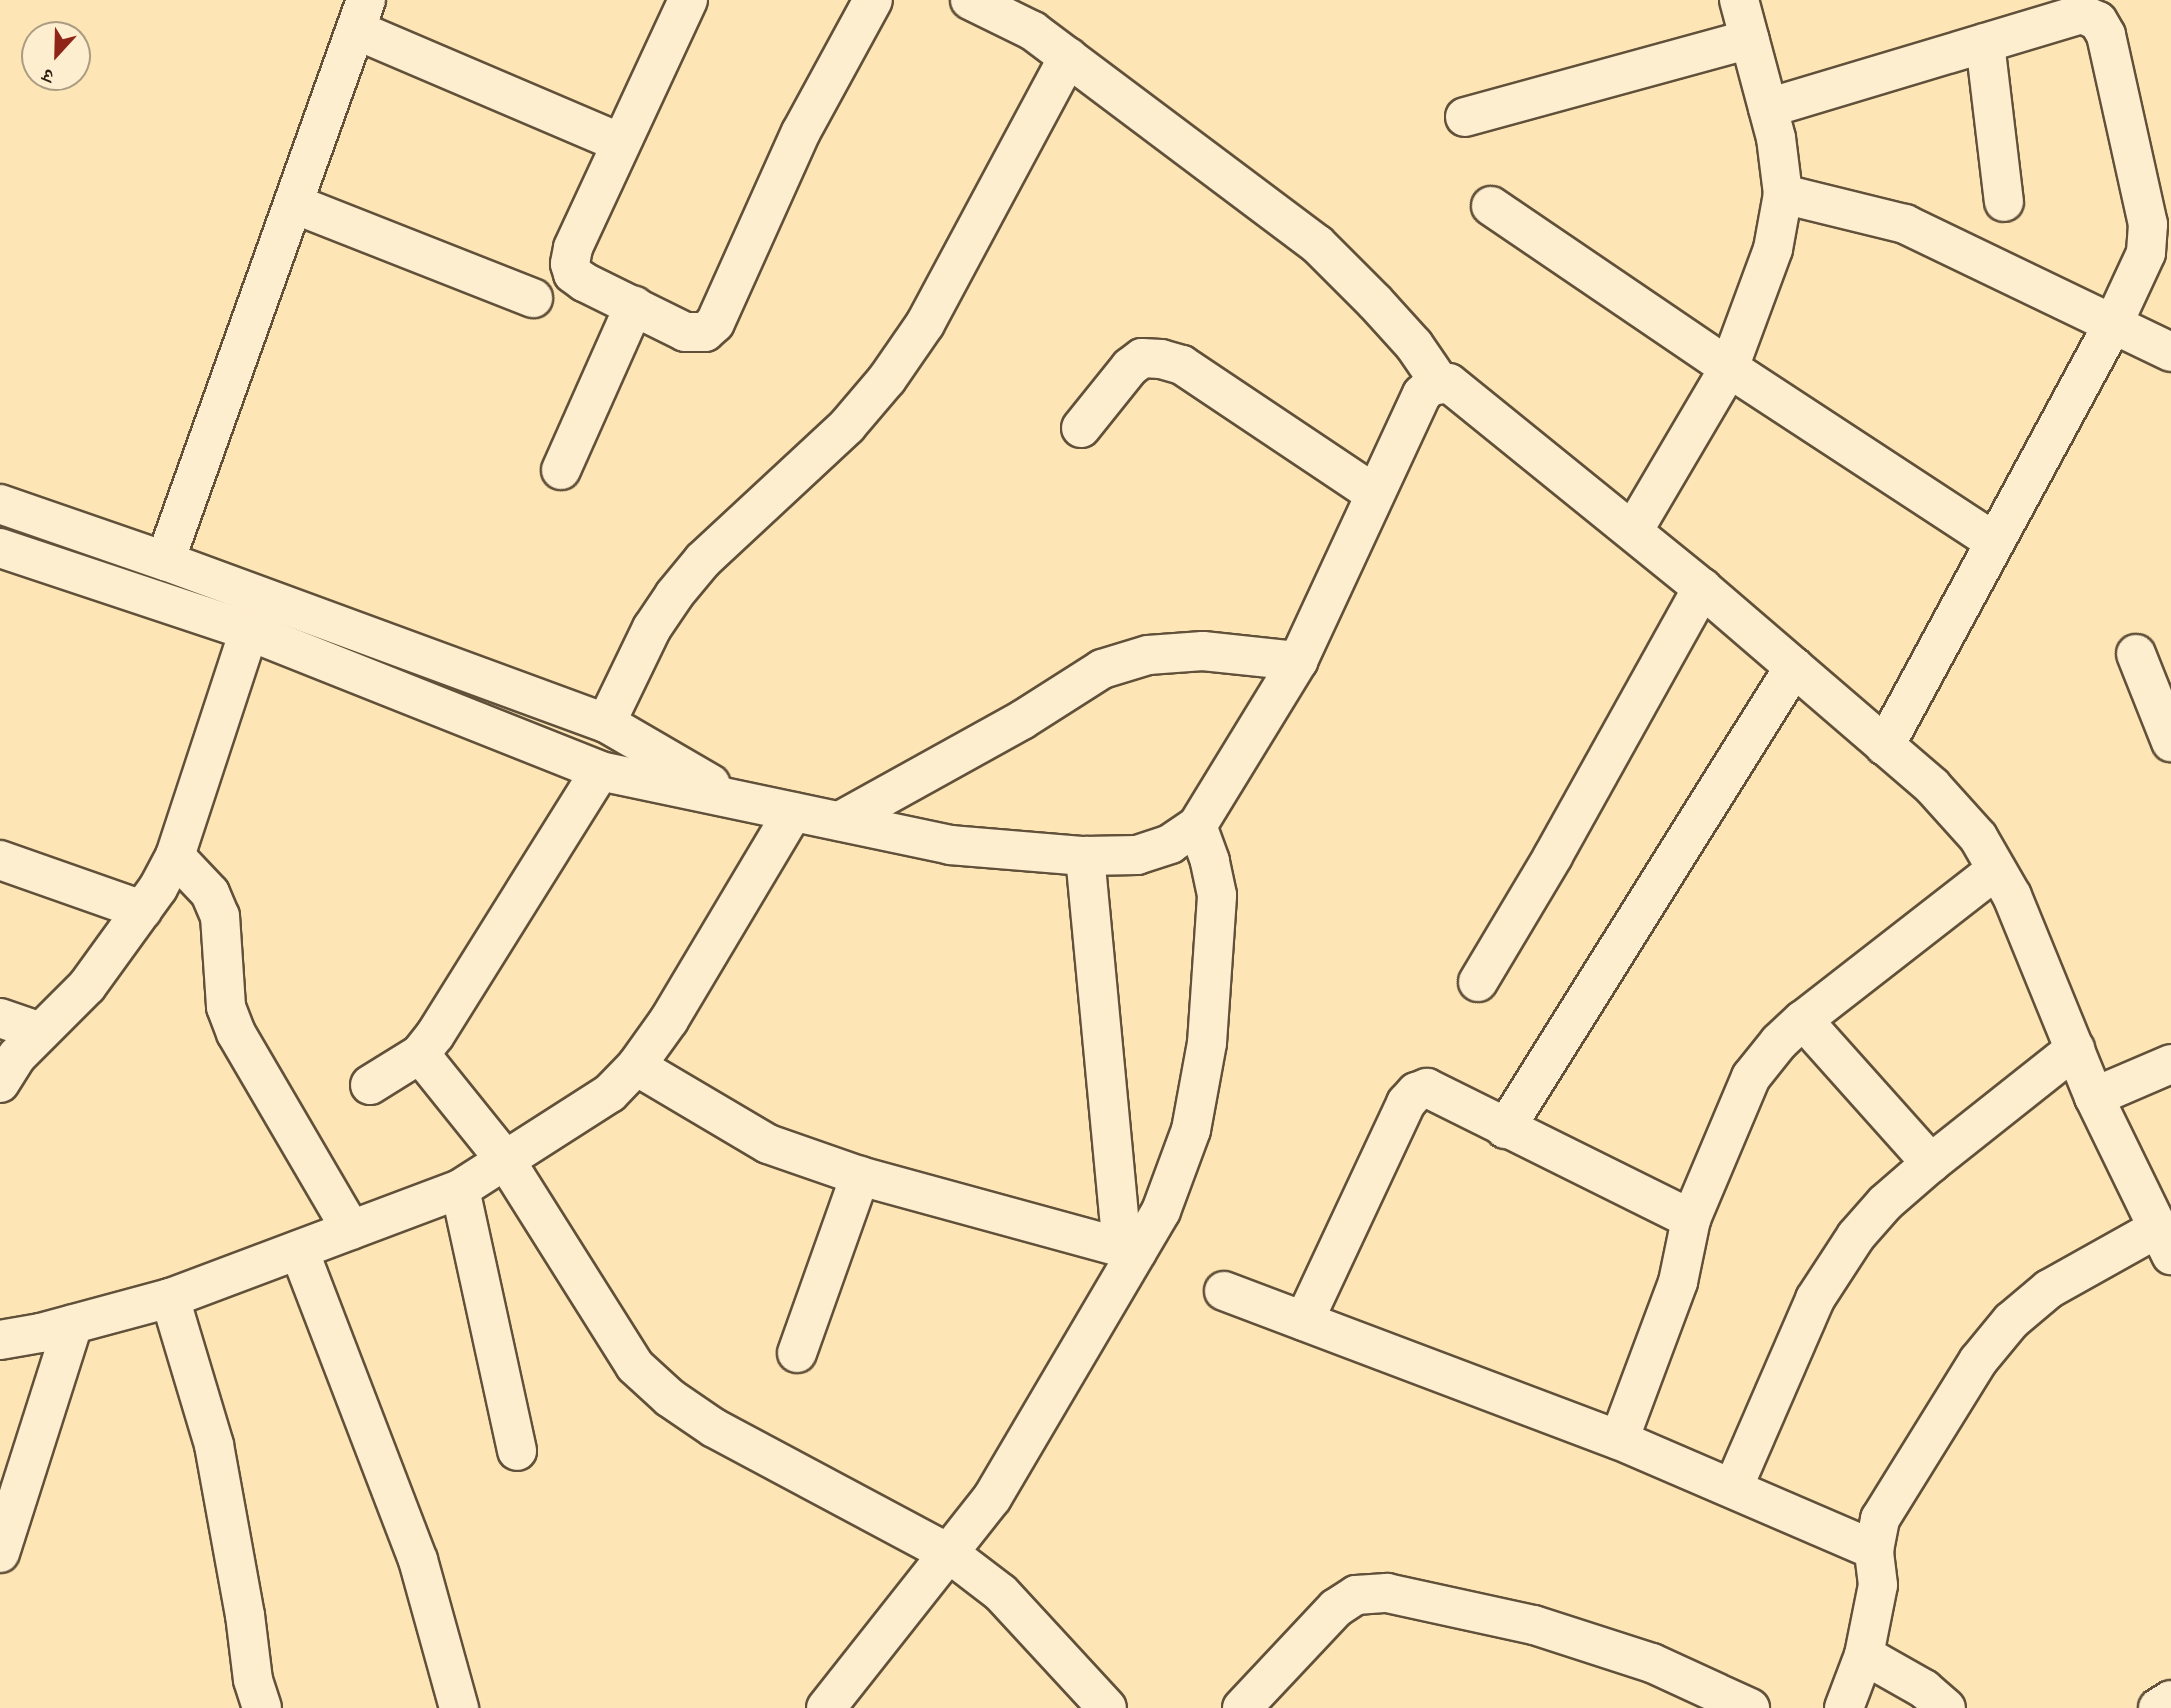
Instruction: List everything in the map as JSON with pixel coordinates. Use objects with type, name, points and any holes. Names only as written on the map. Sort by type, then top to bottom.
[{"type":"street","points":[[688,0],[573,248],[570,264],[573,274],[685,332],[705,332],[715,323],[801,132],[873,0]]},
{"type":"street","points":[[970,0],[1033,32],[1317,244],[1383,311],[1440,383],[1461,390],[1702,588],[1932,786],[1978,837],[2012,897],[2094,1097],[2165,1242],[2049,1289],[2011,1321],[1978,1361],[1880,1519],[1874,1549],[1878,1585],[1864,1656],[1844,1708]]},
{"type":"street","points":[[1633,531],[1729,368],[1773,249],[1783,194],[1776,138],[1739,0]]},
{"type":"street","points":[[1768,108],[2082,14],[2098,21],[2106,35],[2148,223],[2146,253],[2113,324],[1993,541],[1885,746]]},
{"type":"street","points":[[165,561],[361,15],[621,143]]},
{"type":"street","points":[[1465,117],[1749,39]]},
{"type":"street","points":[[1984,43],[2004,202]]},
{"type":"street","points":[[606,723],[652,628],[674,594],[703,560],[847,426],[887,379],[925,324],[1068,57]]},
{"type":"street","points":[[1783,194],[1905,224],[2171,352]]},
{"type":"street","points":[[294,204],[533,298]]},
{"type":"street","points":[[1491,206],[1729,368],[1993,541]]},
{"type":"street","points":[[561,470],[634,306]]},
{"type":"street","points":[[1081,428],[1130,367],[1142,358],[1161,359],[1182,365],[1375,494]]},
{"type":"street","points":[[0,548],[249,631],[600,771],[950,845],[1085,856],[1137,855],[1170,844],[1197,826],[1298,661],[1422,394],[1440,383]]},
{"type":"street","points":[[0,504],[165,561],[606,723],[737,800]]},
{"type":"street","points":[[1478,982],[1553,856],[1702,588]]},
{"type":"street","points":[[0,1083],[18,1056],[87,986],[142,910],[175,856],[249,631]]},
{"type":"street","points":[[840,821],[1022,720],[1102,668],[1148,654],[1203,651],[1298,661]]},
{"type":"street","points":[[2136,654],[2171,742]]},
{"type":"street","points":[[1506,1129],[1794,667]]},
{"type":"street","points":[[369,1085],[419,1054],[436,1035],[600,771]]},
{"type":"street","points":[[0,1340],[170,1298],[460,1189],[610,1093],[636,1066],[669,1020],[793,811]]},
{"type":"street","points":[[826,1708],[992,1498],[1130,1251],[1161,1211],[1191,1130],[1207,1043],[1217,895],[1210,861],[1197,826]]},
{"type":"street","points":[[175,856],[210,893],[220,916],[226,1007],[236,1033],[351,1230]]},
{"type":"street","points":[[1085,856],[1130,1251]]},
{"type":"street","points":[[0,860],[142,910]]},
{"type":"street","points":[[1619,1440],[1678,1282],[1691,1219],[1751,1077],[1779,1042],[1802,1020],[1996,870]]},
{"type":"street","points":[[0,1018],[41,1032]]},
{"type":"street","points":[[1802,1020],[1931,1163]]},
{"type":"street","points":[[1732,1489],[1815,1299],[1856,1236],[1885,1203],[1931,1163],[2075,1049]]},
{"type":"street","points":[[419,1054],[506,1161],[635,1366],[661,1390],[714,1428],[950,1553],[1001,1592],[1107,1708]]},
{"type":"street","points":[[2094,1097],[2171,1064]]},
{"type":"street","points":[[636,1066],[768,1144],[859,1177],[1130,1251]]},
{"type":"street","points":[[1304,1321],[1406,1103],[1416,1092],[1427,1088],[1691,1219]]},
{"type":"street","points":[[797,1353],[859,1177]]},
{"type":"street","points":[[460,1189],[517,1451]]},
{"type":"street","points":[[299,1250],[418,1560],[459,1708]]},
{"type":"street","points":[[1224,1291],[1619,1440],[1874,1549]]},
{"type":"street","points":[[170,1298],[214,1446],[245,1615],[253,1680],[262,1708]]},
{"type":"street","points":[[0,1553],[73,1324]]},
{"type":"street","points":[[1242,1708],[1336,1608],[1356,1595],[1387,1593],[1534,1625],[1652,1663],[1750,1708]]},
{"type":"street","points":[[1864,1656],[1924,1689],[1946,1708]]},
{"type":"street","points":[[2158,1708],[2171,1700]]}]
